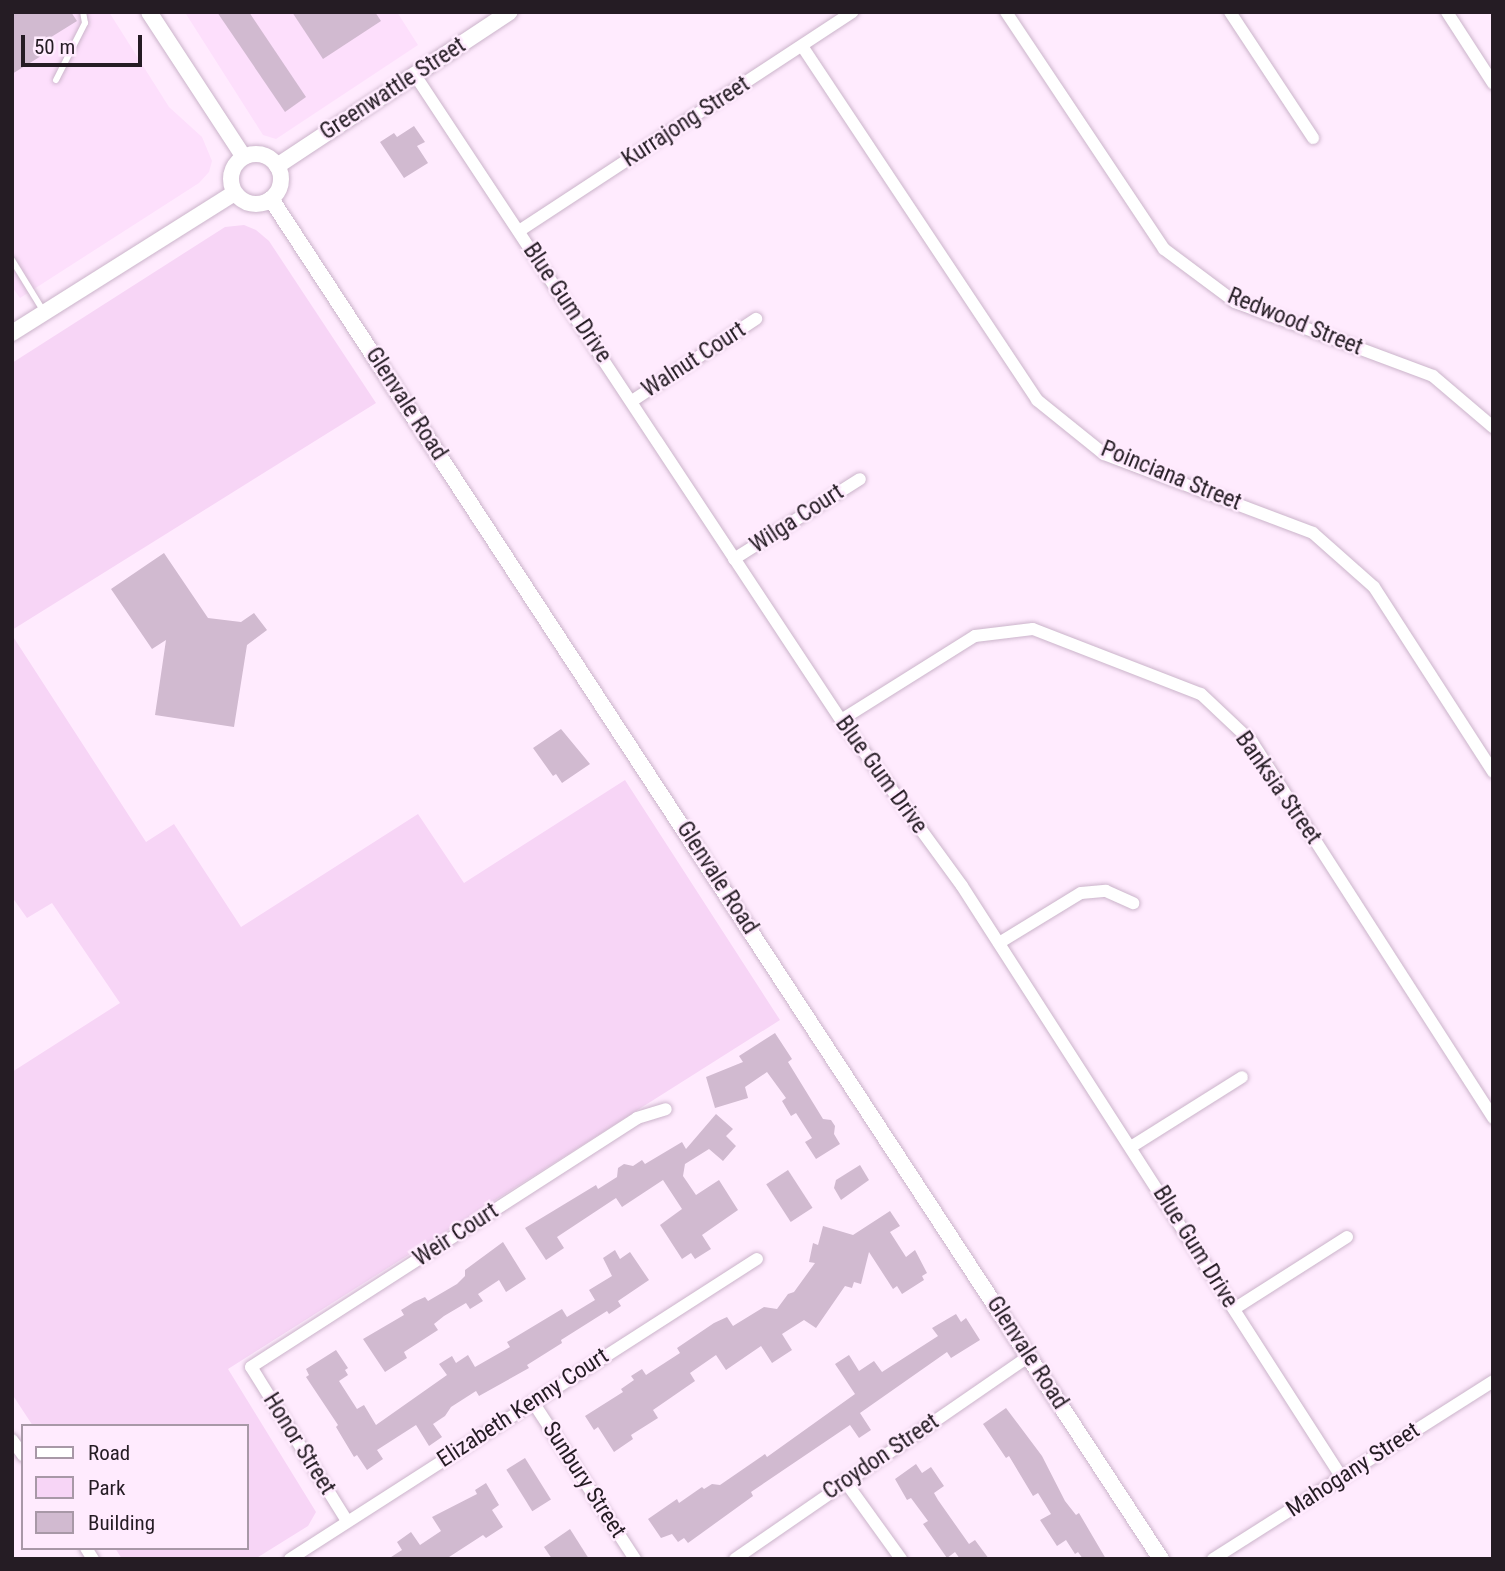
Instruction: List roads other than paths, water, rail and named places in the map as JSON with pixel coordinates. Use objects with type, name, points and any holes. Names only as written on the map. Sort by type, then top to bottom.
[{"type":"street","points":[[149,12],[244,157]]},
{"type":"street","name":"Greenwattle Street","points":[[277,166],[510,12]]},
{"type":"street","name":"Kurrajong Street","points":[[519,231],[853,12]]},
{"type":"street","name":"Redwood Street","points":[[1006,12],[1164,249],[1235,302],[1433,376],[1493,426]]},
{"type":"street","points":[[1230,12],[1313,138]]},
{"type":"street","points":[[1447,12],[1493,83]]},
{"type":"street","name":"Poinciana Street","points":[[802,46],[1037,400],[1104,454],[1313,533],[1374,587],[1493,772]]},
{"type":"street","name":"Blue Gum Drive","points":[[415,75],[841,720],[962,886],[1342,1478]]},
{"type":"street","points":[[262,155],[277,166],[280,184],[271,199],[254,205],[234,193],[230,180],[232,171],[244,157],[262,155]]},
{"type":"street","points":[[12,336],[234,193]]},
{"type":"street","name":"Glenvale Road","points":[[271,199],[1161,1559]]},
{"type":"street","name":"Walnut Court","points":[[632,401],[756,319]]},
{"type":"street","name":"Wilga Court","points":[[734,559],[860,479]]},
{"type":"street","name":"Banksia Street","points":[[841,720],[975,636],[1033,629],[1201,694],[1252,742],[1493,1118]]},
{"type":"street","points":[[999,943],[1081,893],[1106,891],[1133,903]]},
{"type":"street","points":[[1131,1147],[1242,1077]]},
{"type":"street","name":"Weir Court","points":[[251,1367],[637,1118],[666,1109]]},
{"type":"street","points":[[1234,1309],[1347,1237]]},
{"type":"street","name":"Elizabeth Kenny Court","points":[[290,1559],[757,1259]]},
{"type":"street","name":"Croydon Street","points":[[735,1559],[845,1480],[1028,1356]]},
{"type":"street","name":"Honor Street","points":[[251,1367],[347,1521]]},
{"type":"street","name":"Mahogany Street","points":[[1213,1559],[1493,1381]]},
{"type":"street","name":"Sunbury Street","points":[[533,1402],[635,1559]]},
{"type":"street","points":[[845,1480],[901,1559]]},
{"type":"lane","points":[[56,80],[85,23],[83,12]]},
{"type":"lane","points":[[12,260],[45,314]]}]
